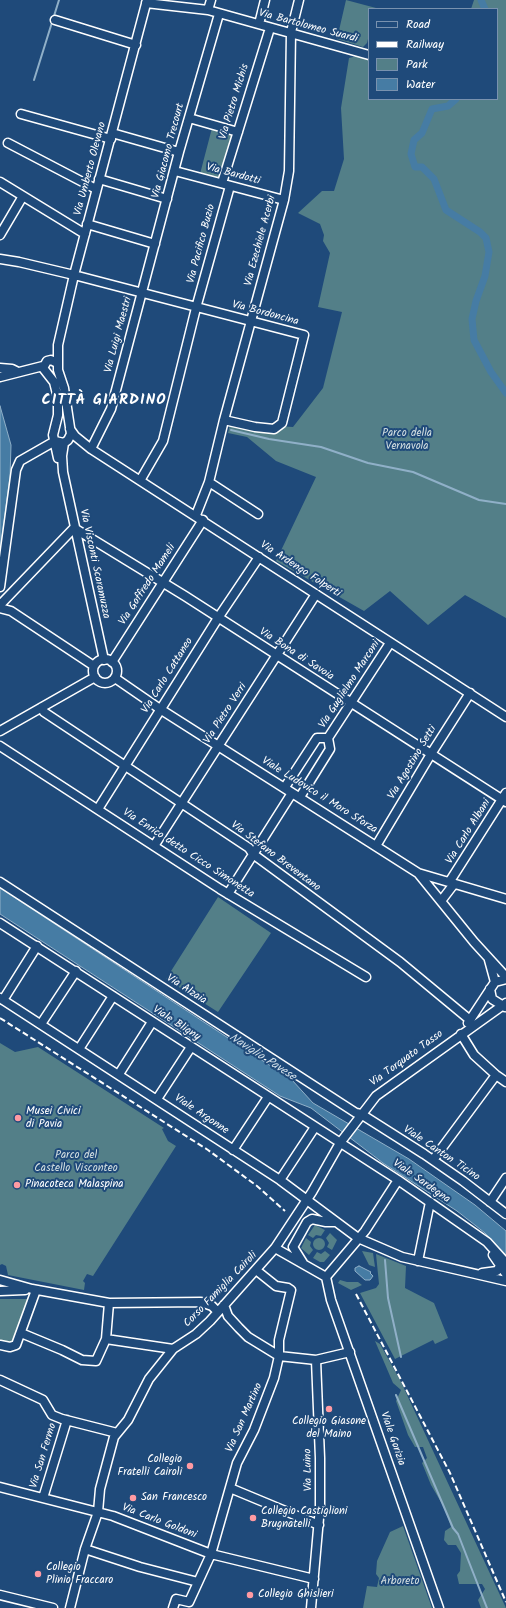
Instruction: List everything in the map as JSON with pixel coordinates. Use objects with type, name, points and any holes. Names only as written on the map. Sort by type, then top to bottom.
[{"type":"street","points":[[208,10],[211,0]]},
{"type":"street","points":[[259,24],[265,0]]},
{"type":"street","name":"Via Ezechiele Acerbi","points":[[196,515],[209,482],[224,420],[284,200],[289,171],[291,32],[299,0]]},
{"type":"street","name":"Via Bartolomeo Suardi","points":[[147,1],[208,10],[368,54]]},
{"type":"street","name":"Via Umberto Olevano","points":[[70,429],[64,388],[54,362],[96,189],[147,1]]},
{"type":"street","name":"Via Giacomo Trecourt","points":[[141,294],[168,199],[179,152],[219,14]]},
{"type":"street","points":[[54,20],[136,45]]},
{"type":"street","name":"Via Pietro Michis","points":[[226,184],[238,132],[270,28]]},
{"type":"street","points":[[22,114],[179,152]]},
{"type":"street","points":[[189,118],[238,132]]},
{"type":"street","points":[[8,143],[96,189]]},
{"type":"street","name":"Via Bardotti","points":[[175,171],[284,200]]},
{"type":"street","points":[[99,179],[168,199]]},
{"type":"street","points":[[0,182],[85,234]]},
{"type":"street","name":"Via Pacifico Buzio","points":[[141,479],[163,441],[226,184]]},
{"type":"street","points":[[0,236],[23,196]]},
{"type":"street","points":[[87,224],[155,244]]},
{"type":"street","name":"Via Bordoncina","points":[[0,259],[74,275],[141,294],[304,335],[282,423],[274,428],[255,427],[224,420]]},
{"type":"street","name":"Via Luigi Maestri","points":[[91,449],[111,409],[141,294]]},
{"type":"street","points":[[0,377],[43,366],[47,361],[54,362]]},
{"type":"street","name":"Via Visconti Scaramuzza","points":[[43,366],[44,372],[54,382],[58,398],[58,415],[53,431],[57,456],[63,472]]},
{"type":"street","points":[[0,368],[12,369],[18,372]]},
{"type":"street","name":"Via Ardengo Folperti","points":[[70,429],[81,442],[91,449],[141,479],[390,643],[506,717]]},
{"type":"street","name":"Via Visconti Scaramuzza","points":[[70,429],[71,434],[66,442],[62,456],[63,472],[74,528],[108,661]]},
{"type":"street","points":[[0,588],[16,470],[20,461],[55,441]]},
{"type":"street","name":"Via Ardengo Folperti","points":[[55,441],[81,442]]},
{"type":"street","points":[[209,482],[258,514]]},
{"type":"street","name":"Via Goffredo Mameli","points":[[108,661],[164,583],[203,520]]},
{"type":"street","points":[[0,605],[74,528]]},
{"type":"street","name":"Via Bona di Savoia","points":[[74,528],[164,583],[431,754],[505,798]]},
{"type":"street","name":"Via Carlo Cattaneo","points":[[98,809],[124,765],[259,557]]},
{"type":"street","name":"Via Pietro Verri","points":[[154,846],[316,594]]},
{"type":"street","points":[[0,608],[11,612],[94,666]]},
{"type":"street","name":"Via Guglielmo Marconi","points":[[300,797],[330,749],[328,738],[390,643]]},
{"type":"street","points":[[108,661],[117,670],[115,678],[110,682],[103,683],[95,677],[94,666],[108,661]]},
{"type":"street","points":[[0,731],[95,677]]},
{"type":"street","name":"Viale Ludovico il Moro Sforza","points":[[115,678],[160,709],[285,787],[292,793],[418,873],[474,942],[506,978],[492,986]]},
{"type":"street","name":"Via Agostino Setti","points":[[376,846],[431,754],[470,693]]},
{"type":"street","name":"Via Stefano Breventano","points":[[42,707],[44,712],[249,848],[253,854],[400,962],[470,1020]]},
{"type":"street","name":"Via Guglielmo Marconi","points":[[285,787],[317,738],[328,738]]},
{"type":"street","name":"Via Enrico detto Cicco Simonetta","points":[[0,746],[228,894],[366,977]]},
{"type":"street","points":[[228,894],[292,793]]},
{"type":"street","name":"Via Carlo Albani","points":[[442,901],[452,882],[505,798]]},
{"type":"street","points":[[418,873],[506,899]]},
{"type":"street","name":"Via Alzaia","points":[[0,882],[342,1105],[356,1113],[361,1114]]},
{"type":"street","name":"Viale Bligny","points":[[0,923],[340,1143]]},
{"type":"street","name":"Viale Argonne","points":[[37,946],[2,999],[280,1180],[300,1194],[306,1201],[358,1238],[389,1253],[506,1281]]},
{"type":"street","points":[[489,958],[492,986]]},
{"type":"street","points":[[41,1024],[76,972]]},
{"type":"street","name":"Via Torquato Tasso","points":[[461,1034],[492,986]]},
{"type":"street","name":"Via Torquato Tasso","points":[[492,986],[492,999],[505,1005]]},
{"type":"street","points":[[79,1049],[113,996]]},
{"type":"street","name":"Via Torquato Tasso","points":[[306,1201],[340,1143],[376,1096],[461,1034],[505,1005]]},
{"type":"street","points":[[119,1074],[152,1022]]},
{"type":"street","points":[[461,1034],[474,1056],[506,1082]]},
{"type":"street","name":"Viale Argonne","points":[[157,1100],[191,1047]]},
{"type":"street","points":[[433,1160],[496,1075]]},
{"type":"street","name":"Viale Argonne","points":[[233,1150],[268,1097]]},
{"type":"street","name":"Viale Canton Ticino","points":[[361,1114],[433,1160],[506,1214]]},
{"type":"street","points":[[280,1180],[315,1127]]},
{"type":"street","name":"Viale Sardegna","points":[[340,1143],[398,1180],[487,1242],[503,1265],[506,1274]]},
{"type":"street","points":[[490,1202],[506,1178]]},
{"type":"street","points":[[275,1248],[326,1277],[365,1231],[398,1180]]},
{"type":"street","name":"Corso Famiglia Cairoli","points":[[70,1608],[85,1549],[98,1512],[100,1489],[114,1437],[128,1420],[147,1383],[173,1349],[196,1334],[256,1270],[275,1248],[306,1201]]},
{"type":"street","points":[[418,1261],[430,1202]]},
{"type":"street","points":[[303,1263],[294,1247],[308,1222],[312,1219],[326,1222],[336,1222]]},
{"type":"street","points":[[478,1274],[497,1271],[503,1265]]},
{"type":"street","name":"Via San Martino","points":[[173,1608],[176,1599],[189,1602],[211,1554],[237,1463],[265,1403],[274,1378],[279,1356],[279,1340],[291,1290],[276,1286],[256,1270]]},
{"type":"street","name":"Viale Gorizia","points":[[326,1277],[332,1300],[439,1608]]},
{"type":"street","points":[[0,1280],[34,1290],[109,1303],[201,1302],[212,1306],[218,1312]]},
{"type":"street","points":[[0,1291],[34,1290]]},
{"type":"street","points":[[0,1345],[13,1346],[16,1344],[21,1333],[34,1290]]},
{"type":"street","points":[[21,1333],[82,1360],[90,1362],[96,1361],[106,1339],[109,1303]]},
{"type":"street","points":[[224,1305],[228,1316],[244,1333],[279,1356],[316,1360],[350,1352]]},
{"type":"street","points":[[106,1339],[173,1349]]},
{"type":"street","name":"Via Luino","points":[[311,1608],[318,1525],[320,1458],[316,1360]]},
{"type":"street","points":[[0,1380],[43,1400],[52,1415],[117,1434]]},
{"type":"street","name":"Via San Fermo","points":[[43,1498],[67,1420]]},
{"type":"street","name":"Via Carlo Goldoni","points":[[0,1487],[98,1512],[133,1523],[211,1554],[314,1578]]},
{"type":"street","points":[[230,1488],[318,1525]]},
{"type":"street","points":[[85,1549],[140,1567],[198,1582]]},
{"type":"street","points":[[0,1596],[53,1608]]},
{"type":"green space","points":[[346,0],[376,8],[368,8],[368,39],[367,43],[363,47],[337,39]]},
{"type":"green space","name":"Parco della Vernavola","points":[[474,0],[506,0],[506,618],[465,595],[428,625],[390,591],[364,611],[276,561],[316,477],[276,461],[247,437],[228,433],[231,420],[260,425],[293,427],[323,388],[342,312],[318,307],[330,253],[323,241],[324,235],[320,224],[298,213],[322,191],[334,191],[344,159],[341,108],[349,58],[368,53],[368,100],[498,100],[498,8],[471,8]]},
{"type":"green space","points":[[212,128],[233,134],[220,180],[200,174]]},
{"type":"green space","points":[[218,897],[271,933],[218,1012],[166,979]]},
{"type":"green space","name":"Parco del Castello Visconteo","points":[[0,1043],[15,1052],[38,1047],[164,1128],[162,1129],[168,1141],[176,1146],[93,1276],[87,1274],[83,1281],[85,1283],[84,1290],[8,1275],[6,1266],[2,1264],[0,1265]]},
{"type":"green space","points":[[315,1225],[325,1230],[321,1236],[316,1235],[313,1238],[308,1235]]},
{"type":"green space","points":[[330,1233],[337,1240],[332,1250],[327,1247],[329,1243],[326,1238]]},
{"type":"green space","points":[[306,1238],[311,1242],[310,1246],[313,1250],[309,1255],[301,1248]]},
{"type":"green space","points":[[317,1238],[321,1238],[325,1244],[321,1250],[317,1250],[313,1246],[313,1242]]},
{"type":"green space","points":[[325,1251],[330,1255],[324,1262],[320,1262],[313,1258],[317,1252],[321,1254]]},
{"type":"green space","points":[[362,1251],[373,1253],[375,1267],[369,1265]]},
{"type":"green space","points":[[376,1254],[406,1266],[405,1288],[434,1303],[448,1338],[435,1344],[433,1340],[395,1359],[360,1293],[376,1288],[379,1284]]},
{"type":"green space","points":[[340,1280],[347,1282],[358,1282],[362,1285],[351,1290],[338,1283]]},
{"type":"green space","points":[[0,1299],[31,1299],[14,1341],[10,1343],[0,1341]]},
{"type":"green space","points":[[375,1341],[380,1344],[401,1382],[506,1608],[481,1608],[478,1600],[485,1589],[482,1584],[459,1584],[457,1575],[460,1571],[461,1553],[456,1545],[448,1545],[444,1540],[445,1531],[451,1527],[445,1509],[431,1485],[422,1463],[427,1458],[423,1447],[415,1447],[408,1435],[396,1401],[401,1390],[393,1383]]},
{"type":"green space","name":"Arboreto","points":[[403,1526],[432,1608],[363,1608],[367,1586],[377,1587],[379,1578],[376,1574],[377,1561],[390,1532]]},
{"type":"water","points":[[0,406],[11,445],[10,477],[0,552]]},
{"type":"water","points":[[0,888],[292,1080],[313,1103],[409,1159],[475,1205],[506,1231],[506,1255],[485,1233],[457,1211],[383,1163],[311,1108],[280,1096],[0,914]]},
{"type":"water","points":[[359,1266],[371,1272],[370,1273],[373,1276],[370,1280],[365,1280],[355,1271],[355,1268]]},
{"type":"waterway","points":[[34,80],[59,0]]},
{"type":"waterway","points":[[481,0],[485,8]]},
{"type":"waterway","points":[[455,100],[448,106],[432,109],[422,133],[414,140],[411,154],[415,167],[422,167],[434,179],[446,210],[480,232],[486,238],[489,252],[485,276],[476,301],[472,319],[474,340],[491,372],[506,393]]},
{"type":"waterway","points":[[231,430],[269,439],[321,447],[368,463],[413,472],[479,500],[506,504]]},
{"type":"waterway","points":[[385,1260],[388,1298],[401,1357]]},
{"type":"waterway","points":[[396,1395],[453,1528],[458,1534],[487,1608]]},
{"type":"railway","points":[[0,1018],[208,1150],[257,1186],[285,1211]]},
{"type":"railway","points":[[356,1294],[450,1473],[506,1602]]},
{"type":"place","name":"Musei Civici di Pavia","points":[[18,1118]]},
{"type":"place","name":"Pinacoteca Malaspina","points":[[17,1185]]},
{"type":"place","name":"Collegio Giasone del Maino","points":[[329,1409]]},
{"type":"place","name":"Collegio Fratelli Cairoli","points":[[190,1466]]},
{"type":"place","name":"San Francesco","points":[[133,1498]]},
{"type":"place","name":"Collegio Castiglioni Brugnatelli","points":[[253,1518]]},
{"type":"place","name":"Collegio Plinio Fraccaro","points":[[38,1574]]},
{"type":"place","name":"Collegio Ghislieri","points":[[250,1595]]},
{"type":"district","name":"CITTÀ GIARDINO","points":[[104,401]]},
{"type":"water label","name":"Naviglio Pavese","points":[[262,1058]]}]
